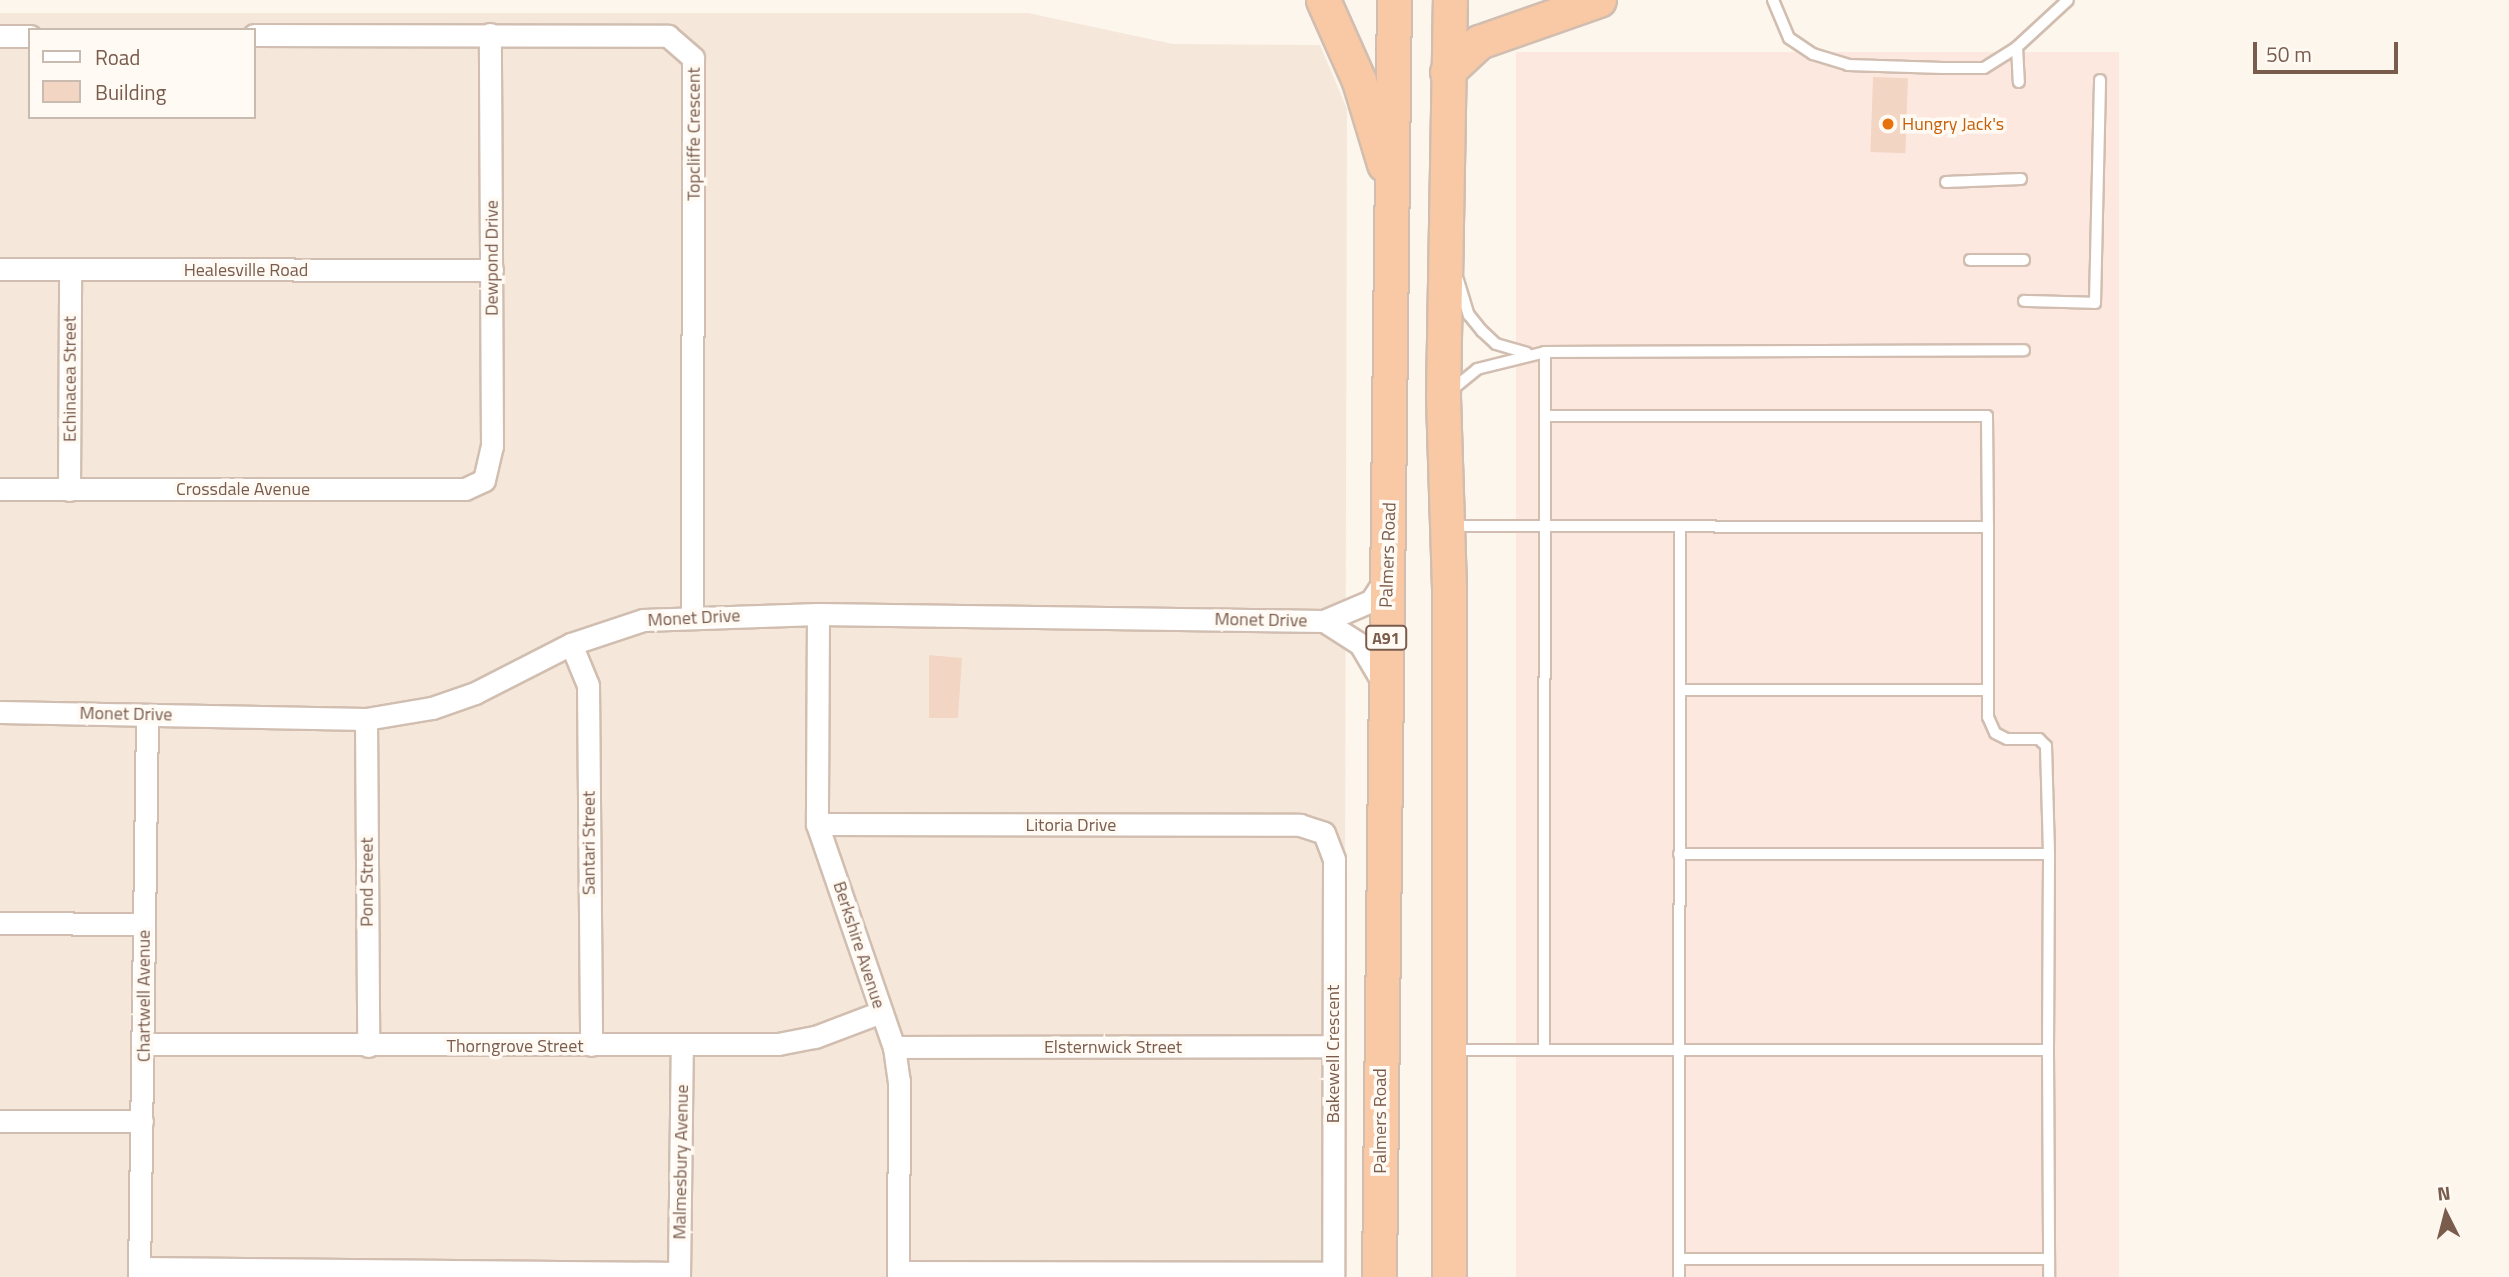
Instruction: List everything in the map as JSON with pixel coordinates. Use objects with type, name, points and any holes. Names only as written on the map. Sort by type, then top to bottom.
[{"type":"highway","points":[[1323,0],[1359,81],[1394,197]]},
{"type":"highway","name":"Palmers Road","points":[[1378,1277],[1383,684],[1389,562],[1394,197],[1394,0]]},
{"type":"highway","points":[[1450,0],[1443,396],[1447,526],[1450,1277]]},
{"type":"highway","points":[[1447,72],[1479,42],[1600,0]]},
{"type":"street","name":"Dewpond Drive","points":[[484,480],[492,446],[490,34]]},
{"type":"street","name":"Topcliffe Crescent","points":[[256,35],[668,36],[693,58],[692,616]]},
{"type":"street","points":[[0,36],[28,36]]},
{"type":"street","name":"Healesville Road","points":[[0,269],[492,270]]},
{"type":"street","name":"Echinacea Street","points":[[69,490],[70,269]]},
{"type":"street","name":"Crossdale Avenue","points":[[0,489],[465,489],[484,480]]},
{"type":"street","name":"Monet Drive","points":[[0,712],[366,719],[432,708],[475,693],[571,644],[643,620],[692,616],[818,614],[1324,621],[1371,601],[1384,584],[1389,562]]},
{"type":"street","name":"Berkshire Avenue","points":[[818,614],[817,824],[894,1047],[899,1081],[898,1274]]},
{"type":"street","name":"Monet Drive","points":[[1324,621],[1360,644],[1383,684]]},
{"type":"street","name":"Santari Street","points":[[571,644],[589,685],[591,1045]]},
{"type":"street","name":"Chartwell Avenue","points":[[139,1272],[147,715]]},
{"type":"street","name":"Pond Street","points":[[366,719],[368,1046]]},
{"type":"street","name":"Litoria Drive","points":[[817,824],[1300,825],[1324,833]]},
{"type":"street","name":"Bakewell Crescent","points":[[1324,833],[1334,859],[1333,1275]]},
{"type":"street","points":[[0,923],[144,924]]},
{"type":"street","name":"Thorngrove Street","points":[[144,1044],[682,1046],[790,1042],[815,1037],[881,1012]]},
{"type":"street","name":"Malmesbury Avenue","points":[[679,1275],[682,1046]]},
{"type":"street","name":"Elsternwick Street","points":[[894,1047],[1332,1046]]},
{"type":"street","points":[[0,1121],[142,1121]]},
{"type":"street","points":[[139,1272],[679,1275]]},
{"type":"street","points":[[898,1274],[1333,1275]]},
{"type":"lane","points":[[1773,0],[1790,38],[1812,54],[1848,65],[1984,68],[2017,47],[2068,0]]},
{"type":"lane","points":[[2017,47],[2019,82]]},
{"type":"lane","points":[[2024,301],[2095,303],[2099,80]]},
{"type":"lane","points":[[1946,182],[2021,179]]},
{"type":"lane","points":[[1446,231],[1469,314],[1496,344],[1527,353]]},
{"type":"lane","points":[[1970,260],[2024,260]]},
{"type":"lane","points":[[1443,396],[1477,369],[1527,353],[2024,350]]},
{"type":"lane","points":[[1544,1050],[1545,352]]},
{"type":"lane","points":[[1545,416],[1987,416],[1988,717],[1995,733],[2007,738],[2039,739],[2046,746],[2049,855],[2049,1277]]},
{"type":"lane","points":[[1447,526],[1987,527]]},
{"type":"lane","points":[[1679,1277],[1680,528]]},
{"type":"lane","points":[[1679,690],[1987,690]]},
{"type":"lane","points":[[1679,853],[2049,855]]},
{"type":"lane","points":[[1450,1049],[2048,1050]]},
{"type":"lane","points":[[1679,1259],[2049,1259]]},
{"type":"shaded area","points":[[0,13],[1028,13],[1173,44],[1320,45],[1347,109],[1344,1277],[0,1277]]},
{"type":"shaded area","points":[[1516,52],[2119,52],[2119,1277],[1516,1277]]},
{"type":"building","points":[[1873,77],[1908,78],[1905,153],[1870,152]]},
{"type":"building","points":[[929,655],[962,658],[958,718],[929,718]]},
{"type":"place","name":"Hungry Jack's","points":[[1888,124]]}]
